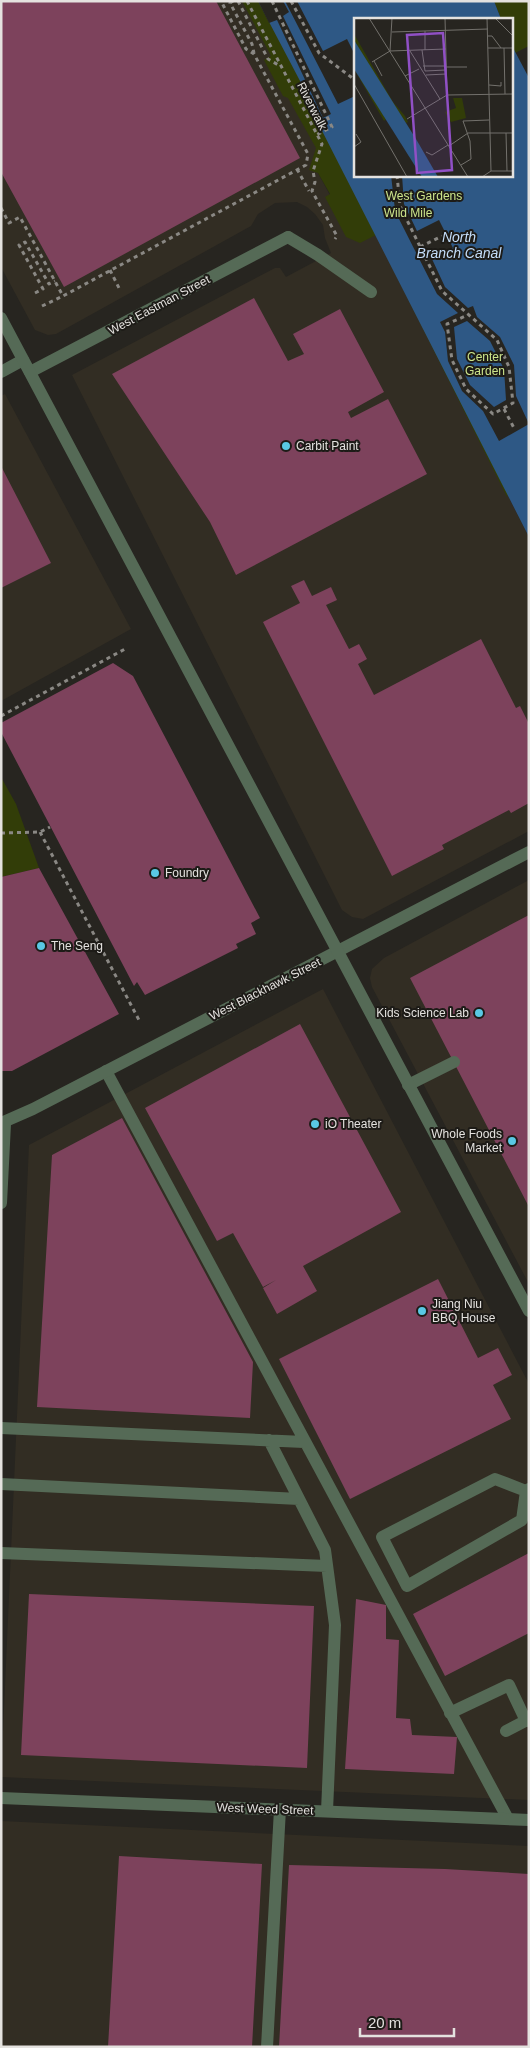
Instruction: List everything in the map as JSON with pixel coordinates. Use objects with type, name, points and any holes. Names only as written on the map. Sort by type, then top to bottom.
[{"type":"street","name":"West Eastman Street","points":[[30,372],[288,237],[318,255],[371,292]]},
{"type":"street","points":[[1,318],[529,1311]]},
{"type":"street","points":[[1,372],[23,360]]},
{"type":"street","name":"West Blackhawk Street","points":[[3,1124],[529,852]]},
{"type":"street","points":[[408,1085],[454,1062]]},
{"type":"street","points":[[106,1071],[508,1819]]},
{"type":"street","points":[[1,1203],[3,1124]]},
{"type":"street","points":[[1,1428],[304,1442]]},
{"type":"street","points":[[269,1440],[325,1550],[335,1625],[327,1811]]},
{"type":"street","points":[[495,1479],[527,1490],[522,1520],[408,1586],[382,1537],[495,1479]]},
{"type":"street","points":[[1,1484],[299,1499]]},
{"type":"street","points":[[1,1553],[327,1566]]},
{"type":"street","points":[[450,1712],[509,1685],[528,1720],[506,1731]]},
{"type":"street","name":"West Weed Street","points":[[1,1798],[529,1820]]},
{"type":"street","points":[[267,2047],[280,1809]]},
{"type":"path","points":[[221,1],[246,49],[254,54]]},
{"type":"path","points":[[42,306],[306,165],[308,154],[254,54],[252,44],[230,3],[233,1]]},
{"type":"path","points":[[238,1],[268,58],[281,67]]},
{"type":"path","name":"Riverwalk","points":[[247,1],[316,136],[322,144],[313,171],[315,182],[312,191],[337,236],[333,242]]},
{"type":"path","points":[[272,1],[332,127],[316,136]]},
{"type":"path","points":[[291,1],[318,53],[354,79]]},
{"type":"path","points":[[297,169],[309,191]]},
{"type":"path","points":[[397,176],[400,206],[442,291],[496,340],[509,367],[513,403],[493,414],[466,389],[452,360],[450,330],[447,324],[468,315]]},
{"type":"path","points":[[1,208],[9,223],[20,217],[63,296]]},
{"type":"path","points":[[420,247],[442,236]]},
{"type":"path","points":[[35,293],[43,289],[20,245],[25,242],[49,284],[55,281]]},
{"type":"path","points":[[110,270],[120,290]]},
{"type":"path","points":[[504,408],[514,428]]},
{"type":"path","points":[[1,716],[125,649]]},
{"type":"path","points":[[1,833],[40,832],[50,827]]},
{"type":"path","points":[[40,832],[140,1022]]},
{"type":"shaded area","points":[[1,1],[258,1],[320,119],[318,173],[351,234],[376,235],[529,537],[529,831],[363,919],[352,917],[342,910],[72,375],[275,268],[280,268],[286,277],[331,253],[325,238],[323,225],[315,214],[297,202],[275,203],[258,214],[251,226],[56,334],[48,335],[35,330],[1,267]]},
{"type":"shaded area","points":[[5,394],[131,629],[1,701],[1,396]]},
{"type":"shaded area","points":[[529,880],[529,1284],[372,987],[370,978],[372,969],[384,958]]},
{"type":"shaded area","points":[[323,989],[529,1384],[529,1800],[1,1777],[29,1145]]},
{"type":"shaded area","points":[[1,1821],[529,1846],[529,2047],[1,2047]]},
{"type":"green space","name":"Wild Mile","points":[[242,1],[315,1],[354,176],[445,176],[529,422],[507,497],[376,235],[360,243],[346,237],[325,197],[330,194],[318,173],[309,170],[316,148],[288,98],[283,96],[264,60],[271,56]]},
{"type":"green space","points":[[494,1],[529,1],[529,46],[515,53],[512,46],[512,18],[501,18]]},
{"type":"green space","points":[[1,777],[16,804],[39,868],[1,877]]},
{"type":"water","name":"North Branch Canal","points":[[258,1],[494,1],[501,18],[354,18],[354,176],[512,176],[512,46],[529,78],[529,537],[317,121],[320,119]]},
{"type":"pier","points":[[258,1],[283,1],[289,12],[283,16],[331,114],[323,118],[277,20],[269,23]]},
{"type":"pier","points":[[285,1],[297,1],[323,51],[347,39],[354,53],[354,96],[338,104]]},
{"type":"pier","points":[[391,176],[402,176],[404,204],[417,231],[439,220],[453,248],[432,259],[445,287],[468,308],[473,306],[477,317],[500,337],[514,365],[516,396],[529,424],[499,441],[483,411],[462,391],[448,361],[445,332],[440,322],[458,313],[437,294],[395,210]],"holes":[[[467,321],[490,341],[504,369],[506,400],[494,407],[470,385],[457,359],[454,327]]]},
{"type":"building","points":[[1,1],[216,1],[300,158],[64,287],[1,172]]},
{"type":"building","name":"Carbit Paint","points":[[254,298],[288,361],[304,354],[293,334],[340,309],[384,392],[348,412],[351,418],[388,399],[427,474],[236,575],[210,522],[112,374]]},
{"type":"building","points":[[1,466],[51,563],[1,588]]},
{"type":"building","points":[[304,580],[312,596],[331,587],[337,600],[326,605],[349,649],[359,644],[367,659],[358,664],[374,695],[481,639],[516,708],[520,706],[529,724],[529,803],[511,813],[509,810],[442,845],[444,849],[392,876],[263,622],[300,603],[291,586]]},
{"type":"building","name":"Foundry","points":[[113,663],[133,676],[260,918],[251,923],[256,934],[236,944],[238,948],[145,995],[137,982],[134,986],[1,732],[1,723]]},
{"type":"building","name":"The Seng","points":[[39,868],[119,1014],[12,1071],[1,1071],[1,877]]},
{"type":"building","name":"Kids Science Lab","points":[[529,915],[529,1207],[410,978]]},
{"type":"building","points":[[300,1024],[401,1212],[303,1266],[317,1291],[277,1314],[263,1288],[276,1280],[263,1287],[233,1233],[217,1241],[145,1108]]},
{"type":"building","points":[[122,1118],[253,1362],[250,1418],[37,1407],[52,1155]]},
{"type":"building","points":[[438,1279],[478,1358],[498,1348],[512,1375],[493,1385],[511,1419],[350,1499],[279,1359]]},
{"type":"building","points":[[529,1553],[529,1633],[445,1676],[413,1614]]},
{"type":"building","points":[[29,1594],[314,1606],[307,1768],[21,1755]]},
{"type":"building","points":[[356,1599],[386,1605],[386,1639],[399,1640],[396,1718],[410,1719],[412,1735],[457,1737],[454,1774],[345,1769]]},
{"type":"building","points":[[119,1856],[262,1864],[252,2047],[108,2047]]},
{"type":"building","points":[[289,1865],[445,1869],[529,1874],[529,2047],[279,2047]]},
{"type":"place","name":"Carbit Paint","points":[[286,446]]},
{"type":"place","name":"Foundry","points":[[155,873]]},
{"type":"place","name":"The Seng","points":[[41,946]]},
{"type":"place","name":"Kids Science Lab","points":[[479,1013]]},
{"type":"place","name":"iO Theater","points":[[315,1124]]},
{"type":"place","name":"Whole Foods Market","points":[[512,1141]]},
{"type":"place","name":"Jiang Niu BBQ House","points":[[422,1311]]},
{"type":"park label","name":"West Gardens","points":[[424,196]]},
{"type":"park label","name":"Center Garden","points":[[485,364]]}]
